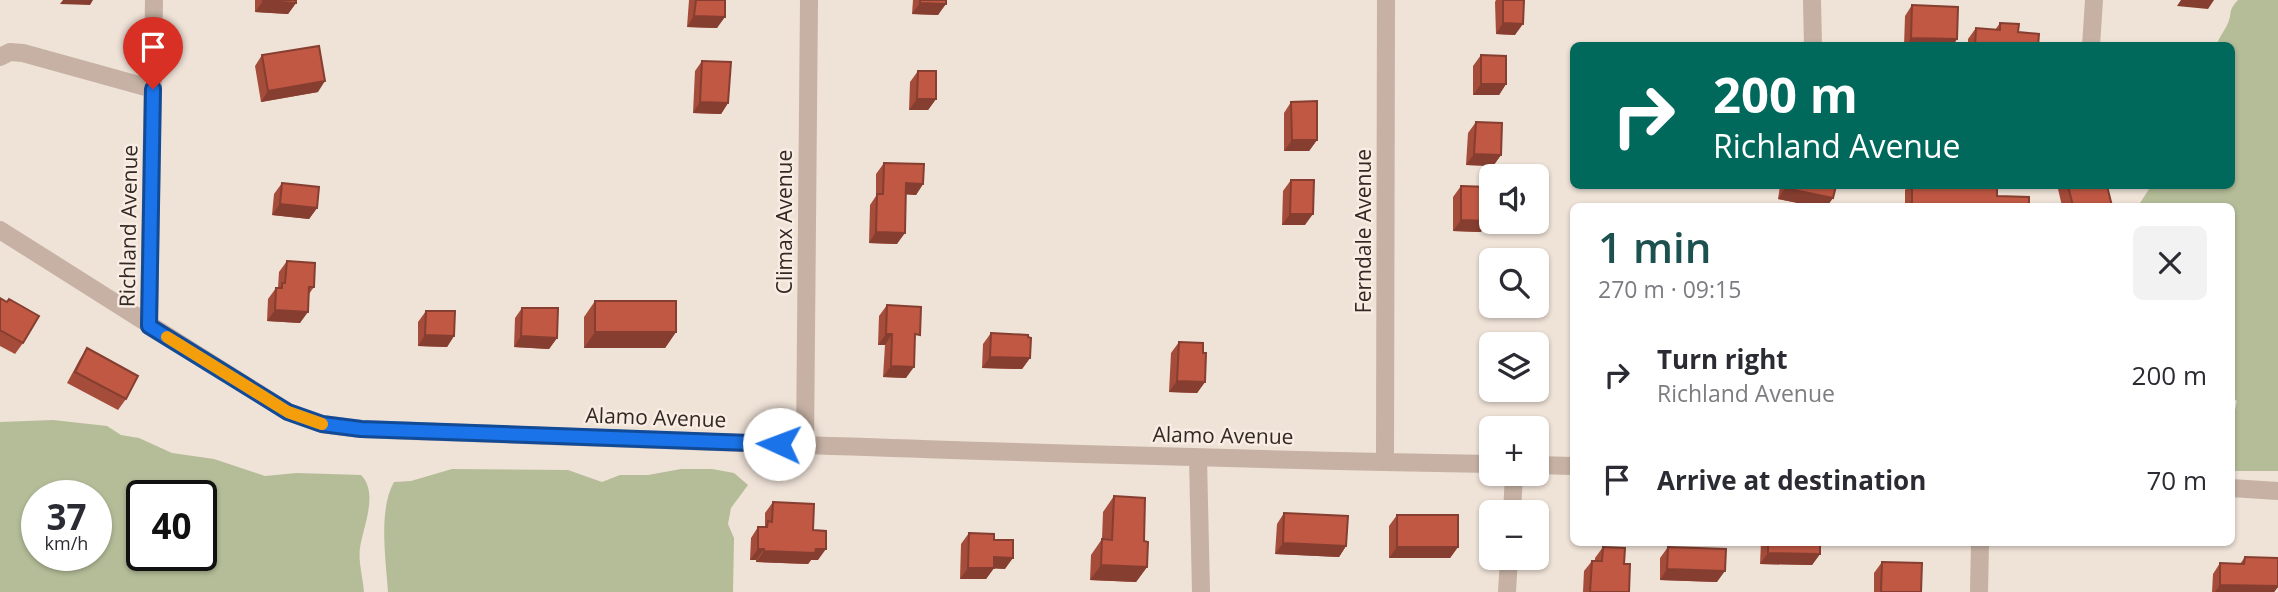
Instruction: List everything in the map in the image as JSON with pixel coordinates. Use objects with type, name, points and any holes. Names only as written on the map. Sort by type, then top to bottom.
[{"type":"street","name":"Richland Avenue","points":[[149,326],[154,0]]},
{"type":"street","name":"Climax Avenue","points":[[806,445],[809,0]]},
{"type":"street","name":"Ferndale Avenue","points":[[1385,462],[1386,0]]},
{"type":"street","points":[[1812,0],[1814,42]]},
{"type":"street","points":[[2091,42],[2094,0]]},
{"type":"street","points":[[0,57],[10,52],[23,53],[153,89]]},
{"type":"street","name":"Alamo Avenue","points":[[0,230],[288,412],[322,424],[361,429],[806,445],[1479,464]]},
{"type":"street","points":[[1198,458],[1201,592]]},
{"type":"street","points":[[1549,465],[1570,466]]},
{"type":"street","points":[[2235,488],[2278,491]]},
{"type":"street","points":[[1979,592],[1980,546]]},
{"type":"street","points":[[1507,592],[1508,570]]},
{"type":"green space","points":[[2238,0],[2278,0],[2278,471],[2235,471],[2235,203],[2140,203],[2149,189],[2235,189],[2235,42],[2218,42],[2228,23],[2231,9]]},
{"type":"green space","points":[[53,420],[107,426],[121,435],[139,438],[172,453],[214,459],[265,476],[297,473],[361,475],[369,491],[360,553],[364,592],[0,592],[0,422]]},
{"type":"green space","points":[[452,469],[568,470],[602,482],[620,475],[648,475],[681,469],[712,469],[734,473],[748,485],[731,508],[728,524],[734,538],[733,592],[388,592],[385,521],[389,493],[394,482],[411,481]]},
{"type":"building","points":[[296,0],[296,3],[263,1]]},
{"type":"building","points":[[696,0],[725,0],[725,17],[694,16]]},
{"type":"building","points":[[920,0],[946,0],[946,4],[920,3]]},
{"type":"building","points":[[1503,0],[1524,0],[1523,24],[1503,23]]},
{"type":"building","points":[[1912,5],[1958,7],[1957,39],[1911,38]]},
{"type":"building","points":[[2000,23],[2019,24],[2018,32],[2039,34],[2038,42],[1975,42],[1976,28],[2000,30]]},
{"type":"building","points":[[319,46],[325,81],[268,91],[262,55]]},
{"type":"building","points":[[1481,55],[1506,56],[1506,84],[1481,84]]},
{"type":"building","points":[[702,61],[731,62],[728,103],[700,102]]},
{"type":"building","points":[[918,71],[936,71],[936,99],[917,99]]},
{"type":"building","points":[[1317,101],[1317,140],[1292,140],[1291,102]]},
{"type":"building","points":[[1476,122],[1502,123],[1501,155],[1474,154]]},
{"type":"building","points":[[884,163],[924,164],[923,184],[906,183],[905,233],[876,232],[877,194],[883,194]]},
{"type":"building","points":[[1291,180],[1314,180],[1313,214],[1290,214]]},
{"type":"building","points":[[282,183],[319,187],[317,208],[280,204]]},
{"type":"building","points":[[1461,186],[1479,187],[1479,221],[1461,220]]},
{"type":"building","points":[[1790,189],[1835,189],[1833,198]]},
{"type":"building","points":[[1912,189],[1997,189],[1997,196],[2029,197],[2029,203],[1912,203]]},
{"type":"building","points":[[2069,189],[2108,189],[2111,203],[2072,203]]},
{"type":"building","points":[[287,261],[315,263],[314,287],[309,287],[308,312],[275,310],[276,288],[282,288],[282,283],[285,283]]},
{"type":"building","points":[[0,298],[7,302],[9,299],[39,316],[23,343],[0,330]]},
{"type":"building","points":[[595,301],[676,301],[676,332],[595,332]]},
{"type":"building","points":[[887,305],[921,307],[920,335],[915,334],[914,367],[891,366],[892,334],[886,334]]},
{"type":"building","points":[[522,308],[558,308],[557,338],[521,336]]},
{"type":"building","points":[[426,311],[455,311],[454,336],[425,335]]},
{"type":"building","points":[[991,333],[1028,335],[1031,338],[1030,358],[990,357]]},
{"type":"building","points":[[1179,342],[1203,343],[1203,353],[1206,353],[1205,382],[1177,381]]},
{"type":"building","points":[[87,348],[138,376],[126,399],[75,372]]},
{"type":"building","points":[[1114,496],[1145,498],[1144,541],[1148,542],[1147,567],[1101,565],[1102,539],[1112,540]]},
{"type":"building","points":[[773,502],[814,504],[813,530],[826,531],[826,549],[816,549],[815,553],[758,549],[758,527],[767,527],[768,521],[772,522]]},
{"type":"building","points":[[1284,513],[1348,516],[1346,546],[1283,543]]},
{"type":"building","points":[[1397,515],[1458,515],[1458,547],[1397,547]]},
{"type":"building","points":[[969,533],[994,534],[994,540],[1013,540],[1013,558],[994,557],[994,568],[968,568]]},
{"type":"building","points":[[1768,546],[1820,546],[1820,554],[1768,553]]},
{"type":"building","points":[[1603,547],[1625,548],[1624,564],[1630,564],[1629,592],[1590,592],[1592,561],[1602,561]]},
{"type":"building","points":[[1668,547],[1726,549],[1725,571],[1667,569]]},
{"type":"building","points":[[2245,557],[2278,558],[2278,586],[2220,585],[2220,563],[2244,564]]},
{"type":"building","points":[[1882,562],[1922,563],[1921,592],[1881,592]]},
{"type":"slow traffic","points":[[167,337],[288,412],[322,424]]},
{"type":"route","points":[[153,89],[149,326],[288,412],[322,424],[361,429],[779,444]]}]
